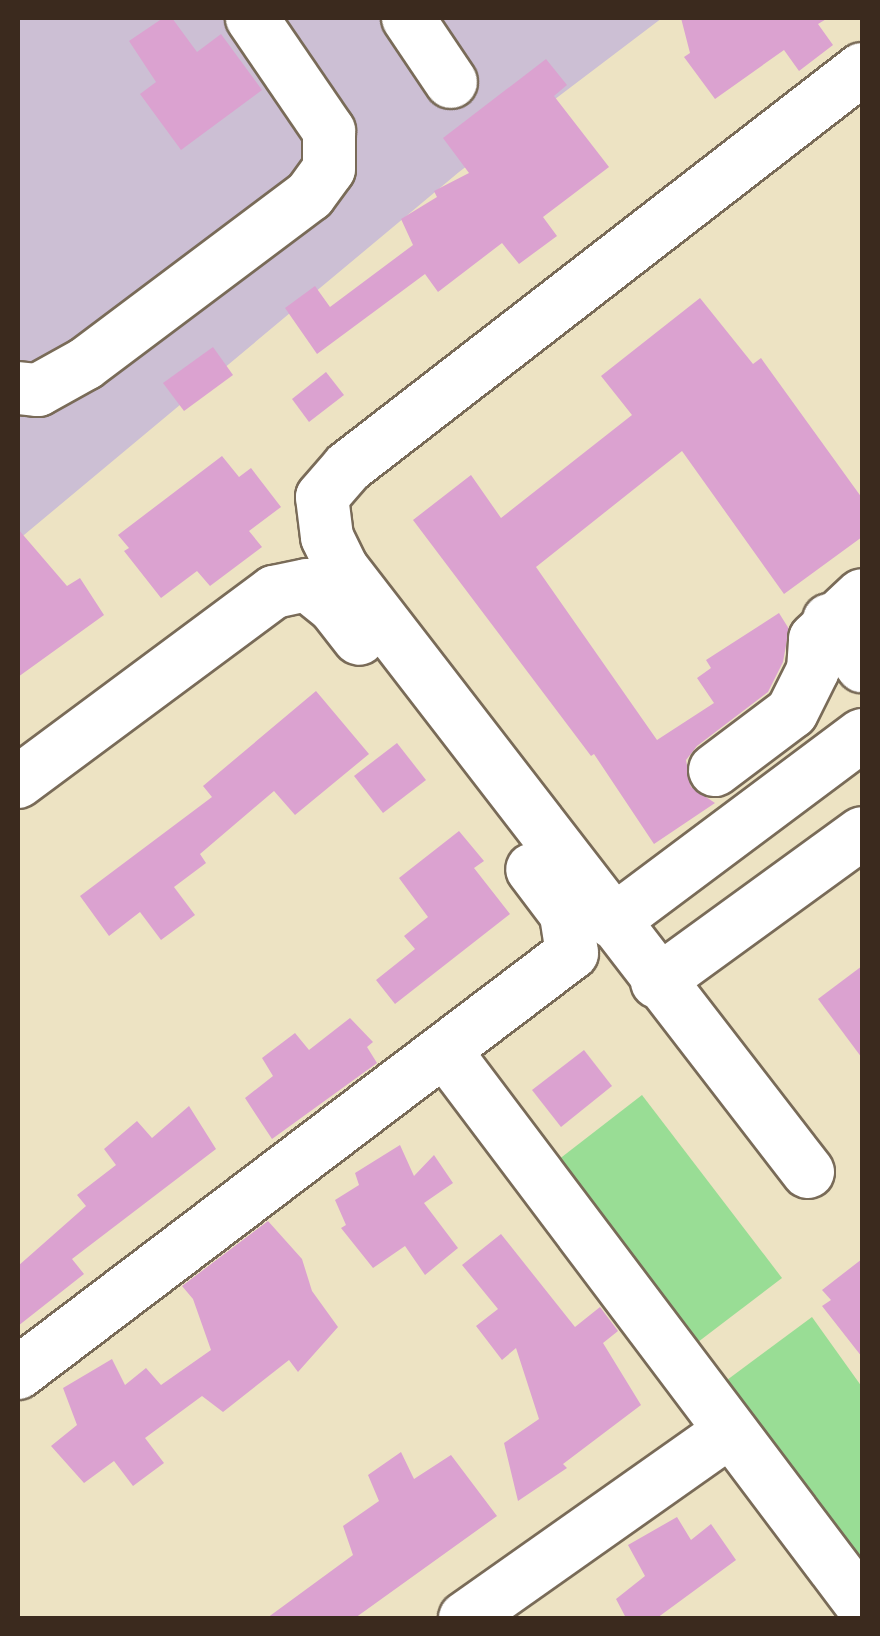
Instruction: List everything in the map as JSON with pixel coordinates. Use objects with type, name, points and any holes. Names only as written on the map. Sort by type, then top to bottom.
[{"type":"street","points":[[18,388],[38,390],[85,364],[310,194],[329,170],[329,132],[252,18]]},
{"type":"street","points":[[408,18],[451,82]]},
{"type":"street","points":[[808,1172],[657,982],[342,568],[326,536],[322,497],[348,466],[859,78]]},
{"type":"street","points":[[18,782],[274,592],[308,584],[335,608],[566,914],[572,932],[572,953],[18,1372]]},
{"type":"street","points":[[715,770],[792,712],[813,670],[815,638],[846,608],[862,666]]},
{"type":"street","points":[[612,922],[862,734]]},
{"type":"street","points":[[657,982],[862,833]]},
{"type":"street","points":[[446,1052],[862,1606]]},
{"type":"street","points":[[464,1618],[730,1431]]},
{"type":"shaded area","points":[[18,18],[662,18],[459,172],[18,540]]},
{"type":"green space","points":[[642,1095],[782,1278],[698,1342],[558,1160]]},
{"type":"green space","points":[[812,1317],[862,1387],[862,1566],[727,1380]]},
{"type":"building","points":[[163,18],[172,18],[197,52],[221,34],[262,90],[181,150],[140,94],[156,82],[129,41]]},
{"type":"building","points":[[681,18],[828,18],[818,24],[833,45],[799,71],[784,50],[715,99],[684,57],[690,53]]},
{"type":"building","points":[[546,59],[567,85],[554,96],[609,167],[543,217],[557,236],[519,264],[502,243],[438,292],[425,274],[317,354],[285,308],[315,286],[330,307],[413,245],[401,219],[437,197],[434,191],[469,173],[443,138]]},
{"type":"building","points":[[700,298],[753,364],[761,358],[862,498],[862,537],[784,594],[682,451],[536,567],[657,740],[714,703],[697,678],[711,668],[706,660],[779,613],[789,629],[783,662],[768,692],[697,746],[686,760],[691,787],[715,803],[654,844],[594,754],[591,756],[413,520],[471,475],[501,518],[632,415],[601,376]]},
{"type":"building","points":[[213,347],[233,375],[184,411],[163,383]]},
{"type":"building","points":[[326,372],[344,395],[309,422],[292,399]]},
{"type":"building","points":[[222,456],[239,477],[251,468],[281,507],[249,531],[262,547],[210,586],[197,571],[161,598],[124,551],[129,548],[118,535]]},
{"type":"building","points":[[18,529],[67,586],[80,578],[104,615],[18,677]]},
{"type":"building","points":[[316,691],[369,754],[295,815],[274,791],[200,854],[206,863],[174,887],[195,915],[161,940],[140,912],[109,936],[80,896],[212,797],[203,786]]},
{"type":"building","points":[[397,743],[426,780],[383,813],[354,776]]},
{"type":"building","points":[[459,831],[484,861],[474,868],[510,914],[395,1004],[376,980],[415,949],[404,936],[428,917],[399,878]]},
{"type":"building","points":[[862,966],[862,1058],[818,999]]},
{"type":"building","points":[[350,1018],[373,1042],[367,1047],[377,1063],[272,1139],[245,1098],[273,1076],[262,1058],[295,1033],[309,1050]]},
{"type":"building","points":[[584,1050],[612,1086],[561,1127],[532,1090]]},
{"type":"building","points":[[189,1106],[216,1149],[72,1259],[84,1274],[18,1326],[18,1266],[86,1206],[77,1195],[116,1165],[104,1149],[137,1121],[152,1138]]},
{"type":"building","points":[[400,1145],[414,1176],[434,1155],[453,1183],[424,1203],[458,1248],[425,1275],[405,1246],[373,1268],[341,1228],[346,1225],[335,1200],[359,1185],[355,1173]]},
{"type":"building","points":[[268,1221],[302,1259],[312,1291],[338,1327],[298,1372],[289,1360],[223,1412],[202,1396],[145,1438],[164,1463],[133,1486],[114,1461],[84,1483],[51,1446],[77,1425],[63,1388],[112,1359],[125,1385],[146,1368],[161,1385],[211,1350],[193,1299],[182,1286]]},
{"type":"building","points":[[501,1234],[575,1327],[600,1307],[618,1331],[603,1343],[641,1405],[563,1464],[567,1468],[518,1501],[504,1443],[539,1419],[516,1348],[502,1360],[476,1326],[498,1309],[462,1265]]},
{"type":"building","points":[[862,1259],[862,1357],[822,1306],[831,1300],[822,1290]]},
{"type":"building","points":[[401,1452],[414,1479],[451,1455],[497,1516],[355,1618],[267,1618],[353,1555],[343,1526],[379,1501],[368,1475]]},
{"type":"building","points":[[677,1517],[691,1540],[711,1524],[736,1560],[657,1618],[626,1618],[616,1599],[645,1576],[628,1545]]}]
